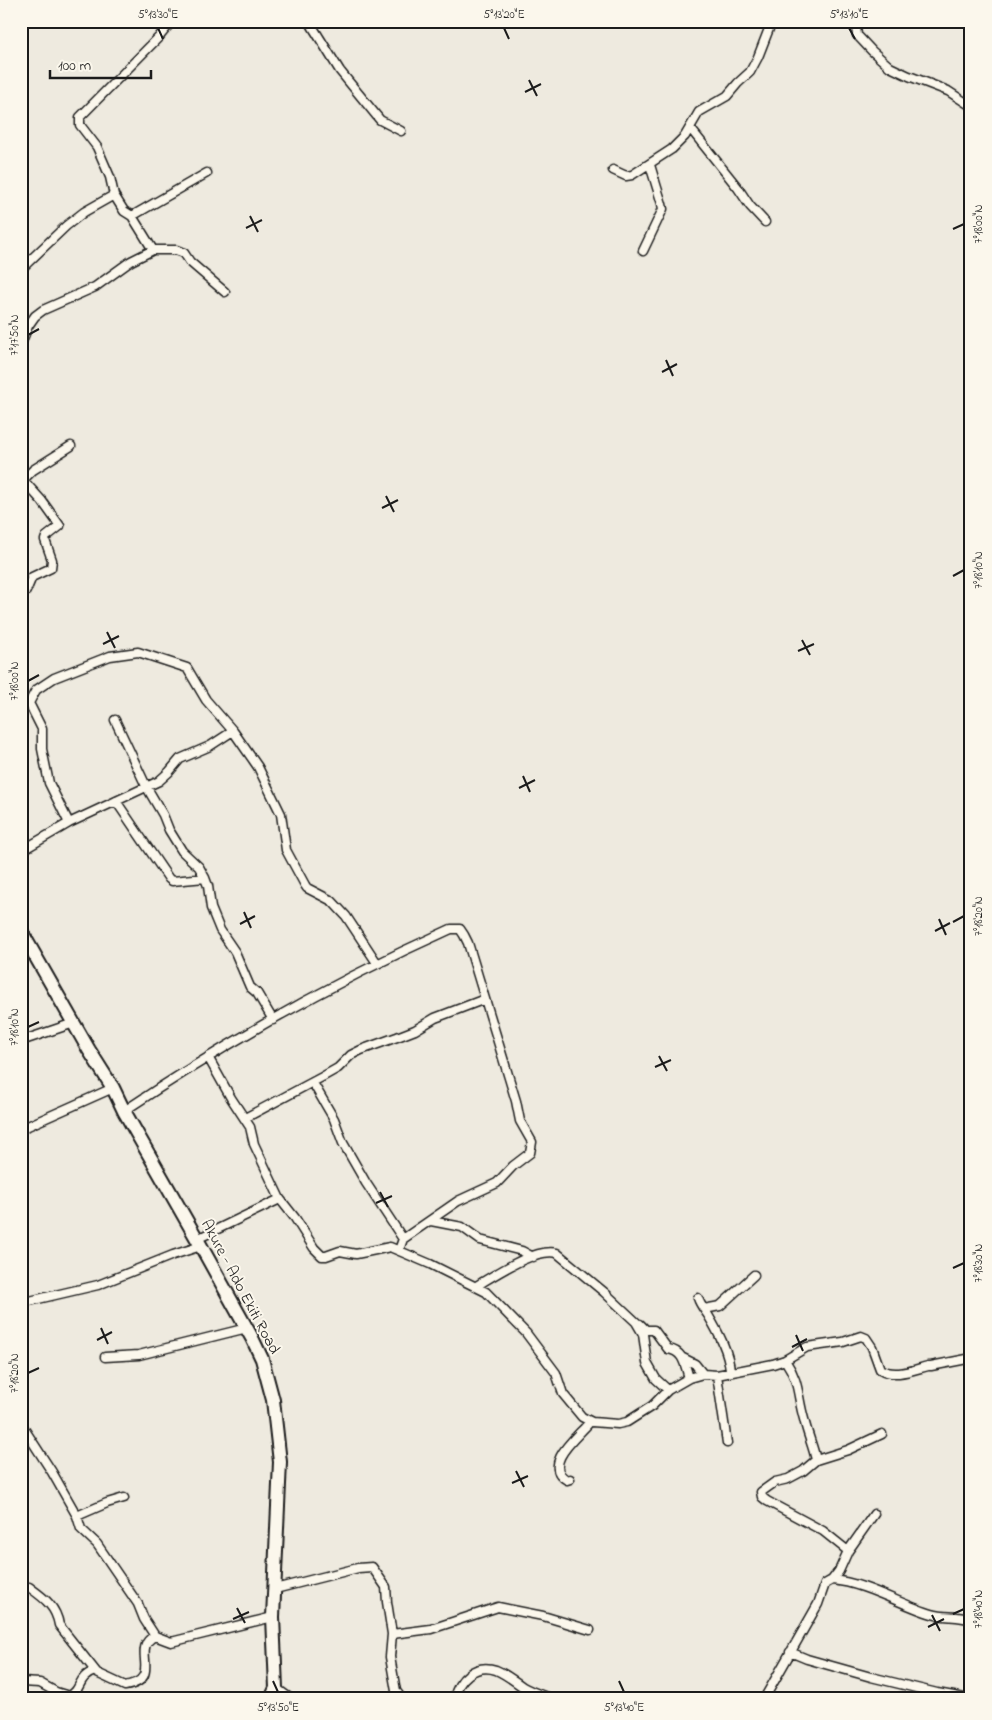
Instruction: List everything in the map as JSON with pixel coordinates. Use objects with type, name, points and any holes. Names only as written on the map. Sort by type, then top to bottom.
[{"type":"main road","name":"Akure - Ado Ekiti Road","points":[[21,931],[113,1088],[124,1111],[247,1328],[262,1359],[273,1400],[280,1462],[273,1617],[274,1693]]},
{"type":"street","points":[[153,250],[132,216],[124,211],[114,195],[110,177],[97,147],[80,125],[80,117],[159,37],[172,21]]},
{"type":"street","points":[[309,21],[340,70],[380,120],[401,131]]},
{"type":"street","points":[[613,170],[629,177],[672,149],[685,136],[699,112],[727,96],[750,72],[772,21]]},
{"type":"street","points":[[861,21],[856,26],[857,35],[890,67],[948,91],[971,106]]},
{"type":"street","points":[[690,128],[750,206],[765,222]]},
{"type":"street","points":[[644,251],[662,209],[650,165]]},
{"type":"street","points":[[132,216],[207,173]]},
{"type":"street","points":[[21,269],[66,226],[84,212],[114,195]]},
{"type":"street","points":[[21,344],[28,326],[35,316],[43,310],[94,287],[131,261],[153,250],[176,250],[184,253],[190,262],[225,292]]},
{"type":"street","points":[[21,596],[26,591],[32,577],[50,568],[52,560],[45,540],[46,537],[60,526],[42,501],[22,481],[33,470],[71,446]]},
{"type":"street","points":[[69,823],[49,784],[42,749],[42,729],[24,704],[36,690],[54,678],[110,656],[138,652],[187,668],[206,700],[233,731],[258,767],[277,805],[286,850],[305,885],[307,888],[332,901],[346,916],[377,963]]},
{"type":"street","points":[[115,720],[169,830],[182,851],[199,867],[205,878],[211,908],[220,930],[235,952],[250,987],[257,993],[273,1020]]},
{"type":"street","points":[[21,851],[69,823],[165,777],[180,759],[210,746],[233,731]]},
{"type":"street","points":[[116,801],[169,880],[205,878]]},
{"type":"street","points":[[124,1111],[185,1070],[377,963],[451,929],[460,929],[468,943],[516,1101],[520,1121],[530,1138],[532,1150],[497,1183],[458,1201],[403,1239],[400,1250]]},
{"type":"street","points":[[245,1118],[338,1068],[360,1050],[397,1038],[435,1018],[484,999]]},
{"type":"street","points":[[21,1040],[74,1023]]},
{"type":"street","points":[[208,1057],[237,1108],[250,1126],[254,1144],[280,1199],[314,1248],[322,1256],[340,1251],[356,1254],[385,1247],[400,1250],[486,1292],[526,1333],[556,1373],[563,1394],[582,1417],[589,1421],[618,1424],[627,1422],[652,1406],[668,1390],[689,1378],[703,1374],[717,1374],[773,1364],[785,1360],[807,1347],[843,1342],[861,1336],[870,1342],[880,1369],[883,1371],[902,1373],[967,1359]]},
{"type":"street","points":[[312,1083],[334,1118],[340,1138],[361,1175],[403,1239]]},
{"type":"street","points":[[21,1129],[113,1088]]},
{"type":"street","points":[[21,1303],[98,1285],[174,1255],[280,1199]]},
{"type":"street","points":[[431,1221],[462,1227],[480,1240],[522,1251],[533,1256]]},
{"type":"street","points":[[476,1286],[533,1256],[549,1251],[557,1253],[598,1286],[646,1330],[654,1330],[668,1349],[674,1350],[695,1364],[703,1374]]},
{"type":"street","points":[[704,1309],[720,1306],[754,1275]]},
{"type":"street","points":[[698,1298],[721,1339],[728,1358],[730,1372]]},
{"type":"street","points":[[636,1322],[644,1339],[647,1363],[656,1379],[668,1390]]},
{"type":"street","points":[[105,1357],[139,1355],[247,1328]]},
{"type":"street","points":[[684,1358],[689,1378]]},
{"type":"street","points":[[785,1360],[793,1371],[798,1384],[801,1410],[806,1429],[813,1444],[816,1460]]},
{"type":"street","points":[[717,1374],[726,1442]]},
{"type":"street","points":[[570,1479],[566,1480],[562,1477],[558,1468],[558,1462],[566,1448],[589,1421]]},
{"type":"street","points":[[21,1424],[52,1472],[77,1516],[81,1529],[97,1544],[138,1604],[144,1619],[155,1636],[171,1642],[273,1617]]},
{"type":"street","points":[[848,1551],[823,1531],[767,1502],[761,1492],[775,1482],[803,1471],[816,1460],[848,1450],[882,1434]]},
{"type":"street","points":[[77,1516],[106,1503],[124,1498]]},
{"type":"street","points":[[764,1699],[818,1604],[825,1584],[832,1580],[839,1570],[848,1551],[874,1514]]},
{"type":"street","points":[[275,1589],[358,1568],[372,1568],[386,1587],[392,1634],[390,1657],[396,1691],[402,1699]]},
{"type":"street","points":[[832,1580],[845,1581],[939,1617],[971,1620]]},
{"type":"street","points":[[29,1587],[48,1601],[54,1608],[58,1616],[59,1626],[82,1652],[95,1671],[125,1686],[138,1682],[145,1676],[144,1648],[150,1638],[155,1636]]},
{"type":"street","points":[[392,1634],[431,1629],[498,1607],[543,1616],[590,1630]]},
{"type":"street","points":[[790,1652],[807,1659],[871,1677],[970,1699]]},
{"type":"street","points":[[454,1699],[459,1682],[469,1673],[485,1668],[508,1676],[523,1687],[552,1699]]},
{"type":"street","points":[[21,1682],[40,1683],[56,1692],[72,1696],[84,1675],[95,1671]]},
{"type":"street","points":[[274,1693],[291,1699]]}]
